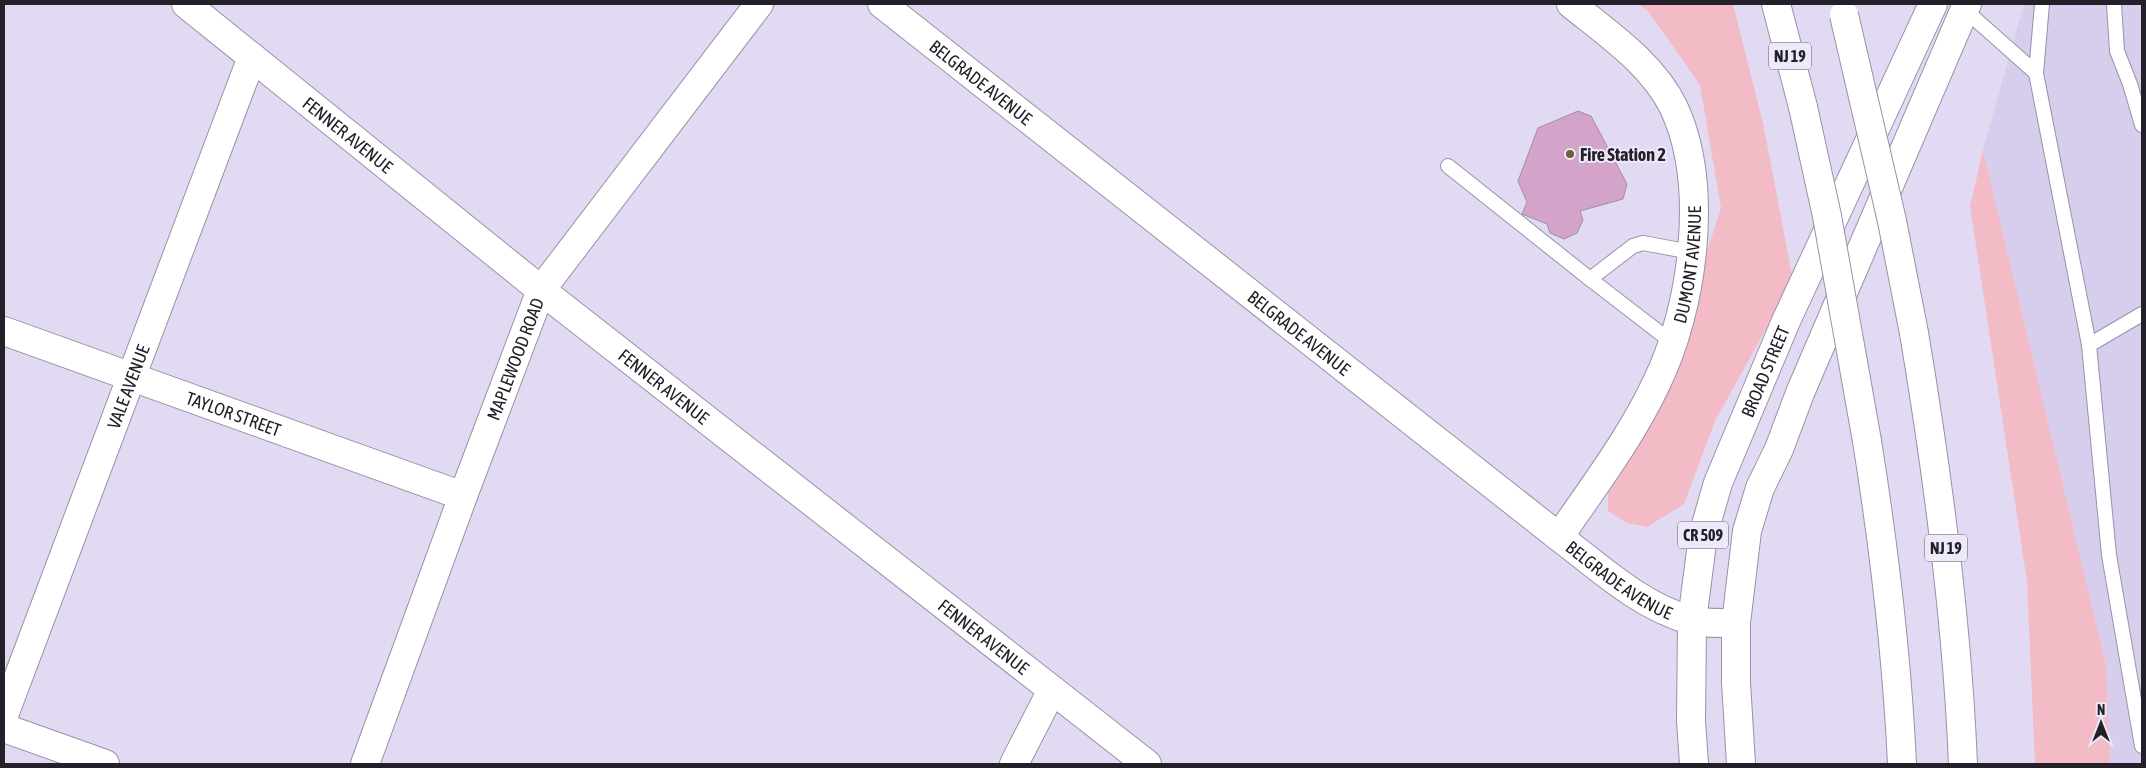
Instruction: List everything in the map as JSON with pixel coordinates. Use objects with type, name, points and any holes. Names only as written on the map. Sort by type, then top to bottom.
[{"type":"main road","name":"FENNER AVENUE","points":[[186,4],[541,290],[1147,764]]},
{"type":"main road","name":"MAPLEWOOD ROAD","points":[[365,764],[462,496],[541,290],[759,4]]},
{"type":"main road","name":"BELGRADE AVENUE","points":[[882,4],[1558,537],[1637,596],[1661,610],[1692,621],[1736,623]]},
{"type":"main road","name":"DUMONT AVENUE","points":[[1558,537],[1630,434],[1657,383],[1673,343],[1685,294],[1695,220],[1692,174],[1688,151],[1673,108],[1647,68],[1571,4]]},
{"type":"main road","name":"NJ 19","points":[[1776,4],[1803,107],[1832,244],[1867,441],[1880,524],[1891,617],[1902,764]]},
{"type":"main road","name":"BROAD STREET","points":[[1694,764],[1691,720],[1692,621],[1703,535],[1718,483],[1786,321],[1933,4]]},
{"type":"main road","name":"CR 509","points":[[1741,764],[1736,682],[1736,623],[1747,531],[1760,488],[1779,449],[1800,393],[1966,7]]},
{"type":"main road","name":"NJ 19","points":[[1842,10],[1892,221],[1914,333],[1939,493],[1949,579],[1961,712],[1963,764]]},
{"type":"main road","name":"VALE AVENUE","points":[[4,715],[252,57]]},
{"type":"main road","name":"TAYLOR STREET","points":[[4,331],[462,496]]},
{"type":"main road","points":[[1014,764],[1052,690]]},
{"type":"main road","points":[[4,728],[105,764]]},
{"type":"lane","points":[[2042,4],[2036,73],[2088,345],[2109,555],[2142,746]]},
{"type":"lane","points":[[2114,4],[2117,50],[2142,124]]},
{"type":"lane","points":[[1966,7],[2036,73]]},
{"type":"lane","points":[[1448,166],[1673,343]]},
{"type":"lane","points":[[1590,279],[1633,246],[1643,243],[1691,252]]},
{"type":"lane","points":[[2088,345],[2142,314]]},
{"type":"shaded area","points":[[1638,4],[1733,4],[1763,123],[1793,280],[1715,421],[1684,504],[1647,527],[1627,523],[1608,511],[1608,481],[1666,378],[1721,208],[1700,85],[1648,11]]},
{"type":"shaded area","points":[[2024,4],[2142,4],[2142,764],[2110,764],[2106,665],[1983,150]]},
{"type":"shaded area","points":[[1983,150],[2106,665],[2110,764],[2035,764],[2027,581],[1970,206]]},
{"type":"building","name":"Fire Station 2","points":[[1578,111],[1591,116],[1627,184],[1623,199],[1580,211],[1583,220],[1577,233],[1564,239],[1550,233],[1547,224],[1522,214],[1527,202],[1518,181],[1538,128]]},
{"type":"place","name":"Fire Station 2","points":[[1570,154]]}]
